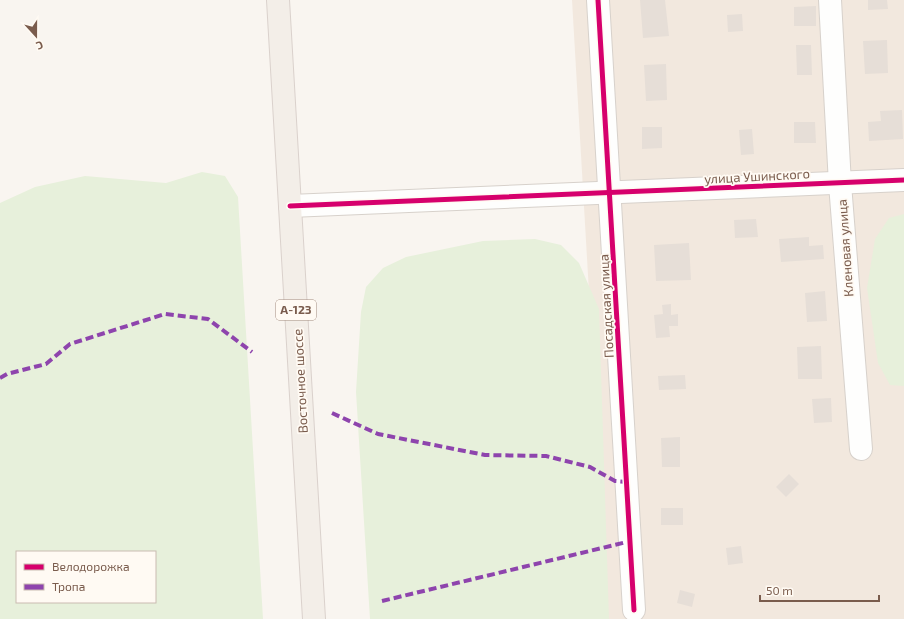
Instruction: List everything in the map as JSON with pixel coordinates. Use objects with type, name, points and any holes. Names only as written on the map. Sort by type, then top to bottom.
[{"type":"main road","name":"Восточное шоссе","points":[[278,0],[314,619]]},
{"type":"street","name":"Посадская улица","points":[[598,0],[634,610]]},
{"type":"street","name":"Кленовая улица","points":[[830,0],[840,184],[861,449]]},
{"type":"street","name":"улица Ушинского","points":[[290,206],[610,194],[904,180]]},
{"type":"shaded area","points":[[572,0],[904,0],[904,619],[608,619]]},
{"type":"green space","points":[[202,172],[225,176],[238,197],[263,619],[0,619],[0,203],[35,187],[85,176],[166,183]]},
{"type":"green space","points":[[904,214],[904,386],[890,385],[878,363],[867,288],[875,239],[889,218]]},
{"type":"green space","points":[[535,239],[561,245],[579,263],[599,309],[609,619],[370,619],[356,392],[361,312],[366,287],[383,268],[406,257],[483,241]]},
{"type":"building","points":[[640,0],[665,0],[669,36],[643,38]]},
{"type":"building","points":[[868,0],[887,0],[888,9],[868,10]]},
{"type":"building","points":[[816,6],[816,26],[794,26],[794,7]]},
{"type":"building","points":[[742,14],[743,31],[728,32],[727,15]]},
{"type":"building","points":[[887,40],[888,73],[865,74],[863,41]]},
{"type":"building","points":[[796,45],[811,45],[812,75],[797,75]]},
{"type":"building","points":[[666,64],[667,100],[646,101],[644,65]]},
{"type":"building","points":[[902,110],[903,139],[869,141],[868,122],[881,121],[880,111]]},
{"type":"building","points":[[794,122],[815,122],[816,143],[794,143]]},
{"type":"building","points":[[642,127],[662,127],[662,148],[642,149]]},
{"type":"building","points":[[752,129],[754,154],[741,155],[739,130]]},
{"type":"building","points":[[756,219],[758,237],[735,238],[734,220]]},
{"type":"building","points":[[809,237],[809,246],[823,245],[824,259],[781,262],[779,239]]},
{"type":"building","points":[[689,243],[691,280],[656,281],[654,245]]},
{"type":"building","points":[[825,291],[827,321],[807,322],[805,293]]},
{"type":"building","points":[[671,304],[671,315],[678,314],[678,326],[669,326],[670,337],[656,338],[654,315],[663,314],[662,305]]},
{"type":"building","points":[[821,346],[822,379],[798,379],[797,347]]},
{"type":"building","points":[[685,375],[686,389],[659,390],[658,376]]},
{"type":"building","points":[[831,398],[832,422],[814,423],[812,399]]},
{"type":"building","points":[[680,437],[680,467],[662,467],[661,438]]},
{"type":"building","points":[[789,474],[799,484],[786,497],[776,487]]},
{"type":"building","points":[[661,508],[683,508],[683,525],[661,525]]},
{"type":"building","points":[[741,546],[743,563],[728,565],[726,548]]},
{"type":"building","points":[[680,590],[695,594],[692,607],[677,603]]},
{"type":"marked path","points":[[0,378],[7,374],[46,364],[70,344],[165,314],[208,319],[252,352]]},
{"type":"marked path","points":[[332,413],[378,434],[485,455],[546,456],[590,467],[615,481],[628,482]]},
{"type":"marked path","points":[[382,601],[631,541]]},
{"type":"cycle path","points":[[598,0],[634,610]]},
{"type":"cycle path","points":[[290,206],[904,180]]}]
